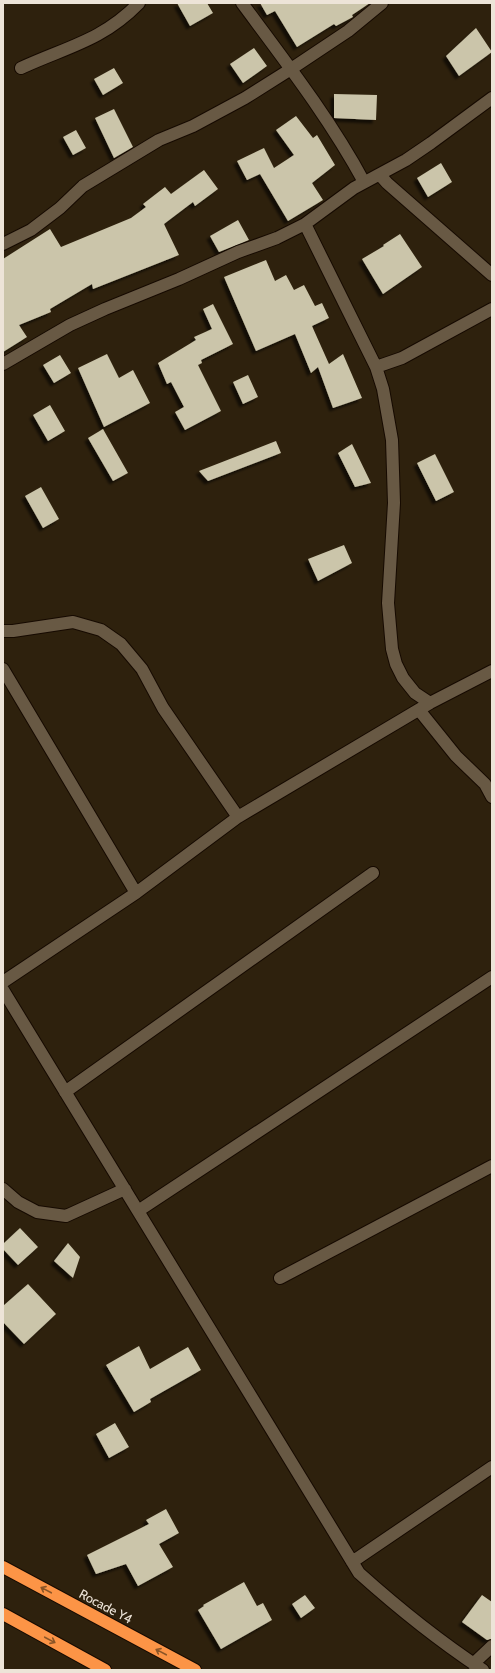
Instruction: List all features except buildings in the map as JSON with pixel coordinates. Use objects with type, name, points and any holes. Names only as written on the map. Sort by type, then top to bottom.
[{"type":"highway","name":"Rocade Y4","points":[[3,1567],[195,1670]]},
{"type":"highway","points":[[3,1614],[105,1670]]},
{"type":"street","points":[[21,68],[43,57],[68,50],[104,32],[122,21],[139,3]]},
{"type":"street","points":[[242,3],[291,69],[336,134],[364,182]]},
{"type":"street","points":[[3,244],[31,230],[60,208],[83,186],[159,140],[193,126],[245,98],[291,69],[348,31],[382,3]]},
{"type":"street","points":[[3,364],[70,325],[179,279],[238,252],[277,238],[305,224],[364,182],[380,175],[431,143],[492,98]]},
{"type":"street","points":[[380,175],[387,184],[491,273]]},
{"type":"street","points":[[305,224],[376,367],[383,389],[392,440],[394,503],[388,603],[392,649],[402,678],[415,692],[430,703]]},
{"type":"street","points":[[376,367],[402,358],[492,309]]},
{"type":"street","points":[[3,631],[13,631],[74,622],[101,630],[121,644],[142,669],[163,708],[238,817]]},
{"type":"street","points":[[3,669],[136,893]]},
{"type":"street","points":[[3,982],[136,893],[238,817],[430,703],[492,671]]},
{"type":"street","points":[[419,710],[456,756],[485,784],[492,797]]},
{"type":"street","points":[[65,1092],[374,873]]},
{"type":"street","points":[[138,1211],[492,978]]},
{"type":"street","points":[[3,990],[359,1573],[389,1600],[450,1648],[478,1667],[492,1646]]},
{"type":"street","points":[[280,1278],[492,1166]]},
{"type":"street","points":[[3,1189],[18,1202],[37,1212],[66,1216],[125,1190]]},
{"type":"street","points":[[352,1562],[492,1467]]}]
